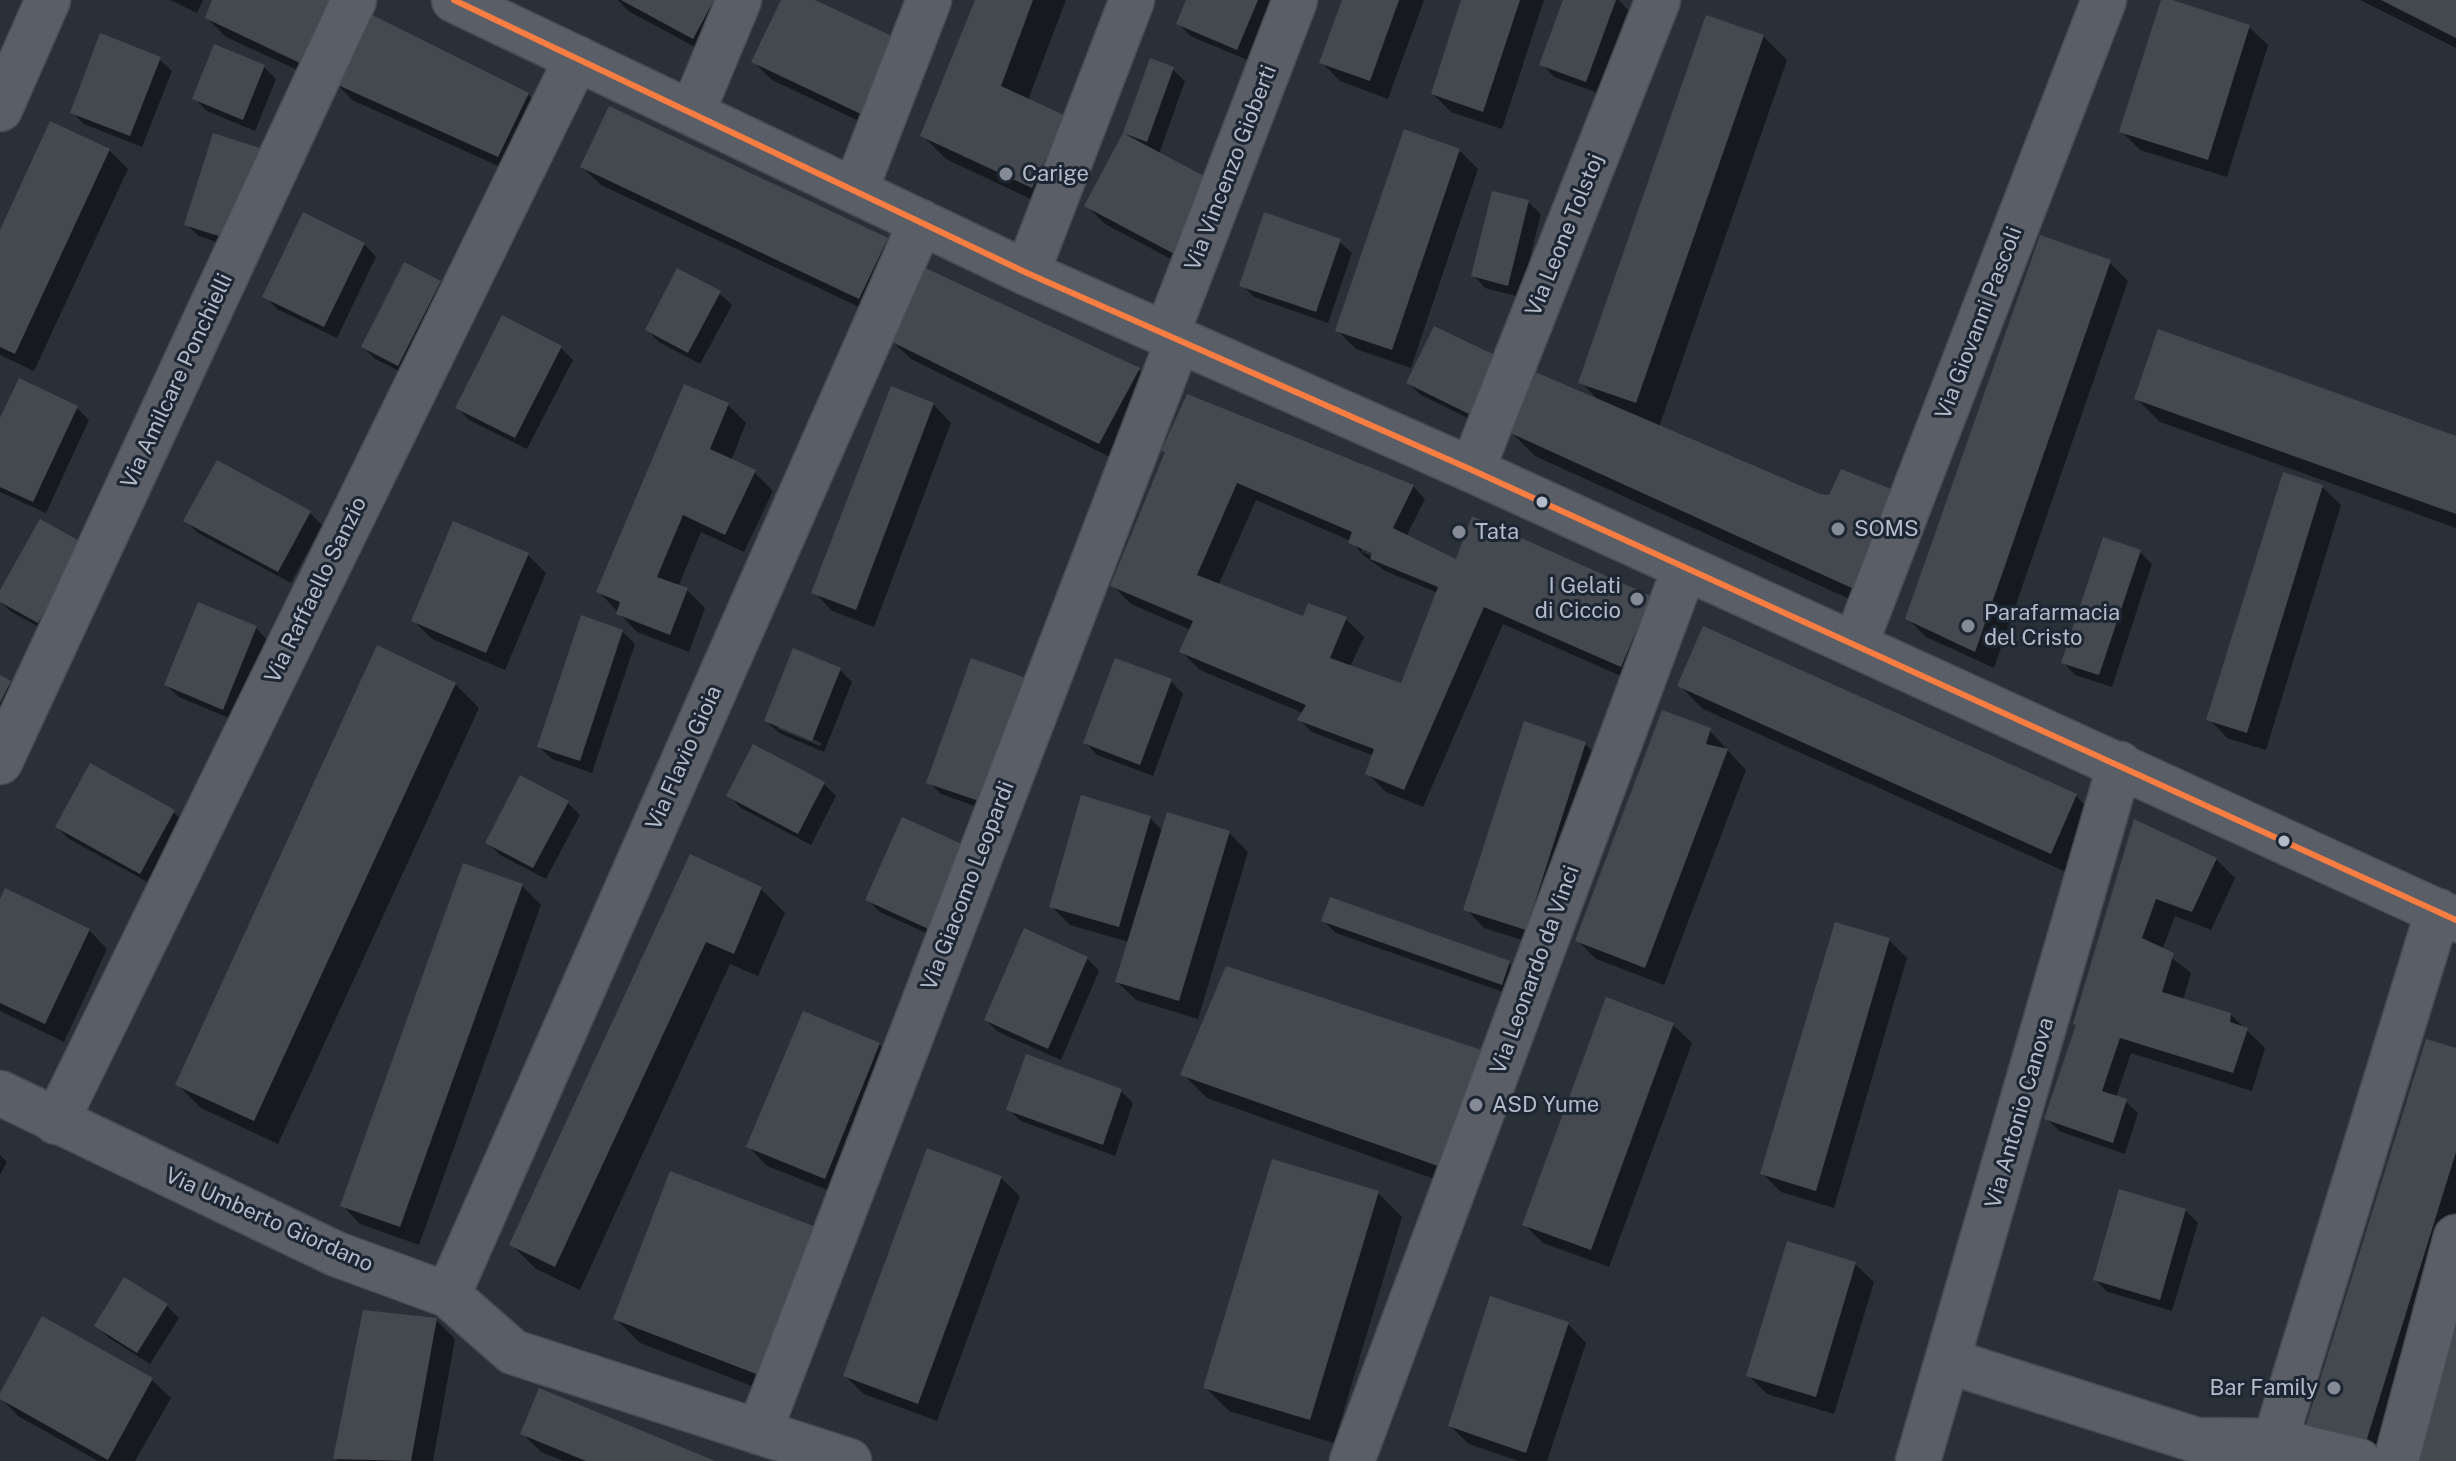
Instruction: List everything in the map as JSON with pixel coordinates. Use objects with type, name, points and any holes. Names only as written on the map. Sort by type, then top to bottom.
[{"type":"street","points":[[6,85],[48,0]]},
{"type":"street","name":"Via Amilcare Ponchielli","points":[[0,762],[354,0]]},
{"type":"street","points":[[454,0],[1027,273],[1472,470],[1684,570],[2120,764],[2447,916],[2275,1441]]},
{"type":"street","points":[[692,113],[739,0]]},
{"type":"street","points":[[855,191],[929,0]]},
{"type":"street","points":[[1027,273],[1132,0]]},
{"type":"street","name":"Via Vincenzo Gioberti","points":[[1172,338],[1295,0]]},
{"type":"street","name":"Via Leone Tolstoj","points":[[1472,470],[1658,0]]},
{"type":"street","name":"Via Giovanni Pascoli","points":[[1855,645],[2104,0]]},
{"type":"street","name":"Via Raffaello Sanzio","points":[[56,1122],[577,58]]},
{"type":"street","name":"Via Flavio Gioia","points":[[448,1295],[921,222]]},
{"type":"street","name":"Via Giacomo Leopardi","points":[[759,1432],[1172,338]]},
{"type":"street","name":"Via Leonardo da Vinci","points":[[1352,1461],[1684,570]]},
{"type":"street","name":"Via Antonio Canova","points":[[1918,1461],[2120,764]]},
{"type":"street","name":"Via Umberto Giordano","points":[[0,1093],[336,1254],[448,1295],[513,1352],[849,1461]]},
{"type":"street","points":[[2396,1461],[2456,1237]]},
{"type":"street","points":[[1948,1361],[2196,1440],[2275,1441],[2359,1461]]},
{"type":"building","points":[[212,0],[332,0],[302,64],[205,18]]},
{"type":"building","points":[[621,0],[714,0],[693,39]]},
{"type":"building","points":[[781,0],[815,0],[896,38],[861,114],[751,62]]},
{"type":"building","points":[[975,0],[1033,0],[1001,86],[1066,116],[1032,188],[920,136]]},
{"type":"building","points":[[1186,0],[1258,0],[1237,50],[1176,24]]},
{"type":"building","points":[[1342,0],[1399,0],[1370,81],[1319,63]]},
{"type":"building","points":[[1461,0],[1520,0],[1483,112],[1431,94]]},
{"type":"building","points":[[1563,0],[1616,0],[1586,82],[1539,65]]},
{"type":"building","points":[[2161,0],[2172,0],[2250,25],[2208,160],[2119,132]]},
{"type":"building","points":[[2381,0],[2456,0],[2456,38]]},
{"type":"building","points":[[364,11],[529,93],[498,157],[331,82]]},
{"type":"building","points":[[1706,15],[1764,35],[1636,403],[1578,383]]},
{"type":"building","points":[[100,33],[161,57],[130,136],[70,113]]},
{"type":"building","points":[[214,44],[265,65],[243,120],[192,99]]},
{"type":"building","points":[[1150,58],[1174,67],[1147,142],[1123,133]]},
{"type":"building","points":[[609,106],[888,238],[859,299],[580,167]]},
{"type":"building","points":[[50,121],[110,149],[15,354],[0,347],[0,230]]},
{"type":"building","points":[[1404,129],[1460,149],[1392,350],[1335,331]]},
{"type":"building","points":[[213,133],[260,148],[231,240],[184,225]]},
{"type":"building","points":[[1123,133],[1219,184],[1180,257],[1084,206]]},
{"type":"building","points":[[1492,191],[1529,200],[1508,286],[1471,276]]},
{"type":"building","points":[[303,212],[365,243],[324,327],[262,297]]},
{"type":"building","points":[[1264,212],[1341,239],[1316,312],[1239,286]]},
{"type":"building","points":[[2040,235],[2111,260],[1975,652],[1905,619]]},
{"type":"building","points":[[404,262],[441,281],[398,366],[361,347]]},
{"type":"building","points":[[921,266],[1140,368],[1099,444],[890,341]]},
{"type":"building","points":[[677,268],[721,291],[688,353],[645,330]]},
{"type":"building","points":[[502,315],[562,346],[515,438],[455,408]]},
{"type":"building","points":[[1434,326],[1503,359],[1475,417],[1406,383]]},
{"type":"building","points":[[2158,329],[2456,436],[2456,514],[2134,399]]},
{"type":"building","points":[[1533,371],[1820,494],[1829,495],[1841,469],[1891,489],[1854,589],[1508,432]]},
{"type":"building","points":[[19,378],[78,406],[33,502],[0,487],[0,418]]},
{"type":"building","points":[[684,384],[729,403],[710,449],[756,470],[725,535],[683,515],[657,577],[688,588],[670,635],[616,614],[620,602],[596,592]]},
{"type":"building","points":[[891,386],[934,403],[856,610],[811,593]]},
{"type":"building","points":[[1187,394],[1414,485],[1393,528],[1456,559],[1472,516],[1651,596],[1621,667],[1484,607],[1404,790],[1365,774],[1374,749],[1297,720],[1306,705],[1179,652],[1193,621],[1110,586],[1165,452],[1161,451]],"holes":[[[1237,483],[1352,532],[1348,543],[1372,553],[1370,559],[1438,587],[1401,683],[1330,658],[1347,617],[1308,603],[1303,616],[1197,575]]]},
{"type":"building","points":[[217,460],[311,511],[278,572],[183,521]]},
{"type":"building","points":[[2283,472],[2323,485],[2247,733],[2206,720]]},
{"type":"building","points":[[40,519],[83,543],[38,623],[0,602],[0,590]]},
{"type":"building","points":[[453,521],[529,553],[486,653],[411,621]]},
{"type":"building","points":[[2103,537],[2141,550],[2099,675],[2061,663]]},
{"type":"building","points":[[198,602],[257,626],[223,710],[164,685]]},
{"type":"building","points":[[581,615],[623,630],[580,761],[537,747]]},
{"type":"building","points":[[1703,626],[2077,794],[2051,854],[1677,686]]},
{"type":"building","points":[[377,645],[456,683],[254,1121],[175,1085]]},
{"type":"building","points":[[793,648],[841,668],[812,741],[764,721]]},
{"type":"building","points":[[971,658],[1026,678],[982,802],[926,783]]},
{"type":"building","points":[[1115,658],[1172,679],[1140,765],[1083,743]]},
{"type":"building","points":[[0,675],[11,681],[0,703]]},
{"type":"building","points":[[1662,710],[1711,728],[1706,744],[1728,749],[1645,968],[1575,941]]},
{"type":"building","points":[[1524,721],[1586,742],[1526,930],[1463,910]]},
{"type":"building","points":[[753,744],[825,782],[798,834],[726,796]]},
{"type":"building","points":[[90,763],[175,810],[140,874],[55,827]]},
{"type":"building","points":[[520,775],[569,801],[533,868],[485,843]]},
{"type":"building","points":[[1081,795],[1151,816],[1119,927],[1049,907]]},
{"type":"building","points":[[1167,812],[1230,831],[1179,1001],[1115,982]]},
{"type":"building","points":[[902,817],[973,849],[935,932],[865,900]]},
{"type":"building","points":[[2134,819],[2217,858],[2192,912],[2156,899],[2142,938],[2174,953],[2162,992],[2231,1013],[2230,1022],[2248,1028],[2233,1073],[2120,1038],[2102,1091],[2127,1099],[2113,1143],[2044,1119],[2076,1025],[2073,1024]]},
{"type":"building","points":[[690,854],[762,887],[734,954],[706,942],[555,1267],[509,1245]]},
{"type":"building","points":[[463,863],[523,884],[400,1227],[340,1206]]},
{"type":"building","points":[[5,888],[90,929],[45,1024],[0,1003],[0,899]]},
{"type":"building","points":[[1330,897],[1510,961],[1502,985],[1321,921]]},
{"type":"building","points":[[1835,922],[1890,938],[1816,1191],[1760,1174]]},
{"type":"building","points":[[1024,928],[1088,957],[1048,1049],[984,1020]]},
{"type":"building","points":[[1226,966],[1482,1050],[1438,1166],[1180,1075]]},
{"type":"building","points":[[1606,997],[1674,1023],[1591,1250],[1522,1225]]},
{"type":"building","points":[[803,1011],[880,1043],[825,1179],[746,1147]]},
{"type":"building","points":[[2426,1039],[2456,1048],[2456,1152],[2365,1445],[2306,1425]]},
{"type":"building","points":[[1026,1054],[1122,1089],[1103,1145],[1006,1110]]},
{"type":"building","points":[[927,1148],[1002,1176],[918,1404],[843,1376]]},
{"type":"building","points":[[1272,1159],[1379,1191],[1310,1420],[1203,1388]]},
{"type":"building","points":[[670,1171],[816,1227],[759,1375],[613,1319]]},
{"type":"building","points":[[2119,1189],[2186,1209],[2160,1300],[2093,1280]]},
{"type":"building","points":[[1787,1241],[1856,1262],[1816,1397],[1746,1376]]},
{"type":"building","points":[[124,1277],[168,1304],[137,1353],[94,1326]]},
{"type":"building","points":[[1490,1296],[1569,1322],[1526,1453],[1448,1426]]},
{"type":"building","points":[[363,1310],[437,1318],[411,1461],[333,1459]]},
{"type":"building","points":[[42,1316],[153,1378],[108,1460],[0,1399],[0,1393]]},
{"type":"building","points":[[2456,1318],[2456,1461],[2410,1461]]},
{"type":"building","points":[[539,1388],[715,1461],[586,1461],[520,1434]]},
{"type":"transit line","points":[[454,0],[1027,273],[1472,470],[2456,920]]},
{"type":"place","name":"Carige","points":[[1006,174]]},
{"type":"place","name":"SOMS","points":[[1838,529]]},
{"type":"place","name":"Tata","points":[[1459,532]]},
{"type":"place","name":"I Gelati di Ciccio","points":[[1637,599]]},
{"type":"place","name":"Parafarmacia del Cristo","points":[[1968,626]]},
{"type":"place","name":"ASD Yume","points":[[1476,1105]]},
{"type":"place","name":"Bar Family","points":[[2334,1388]]}]
